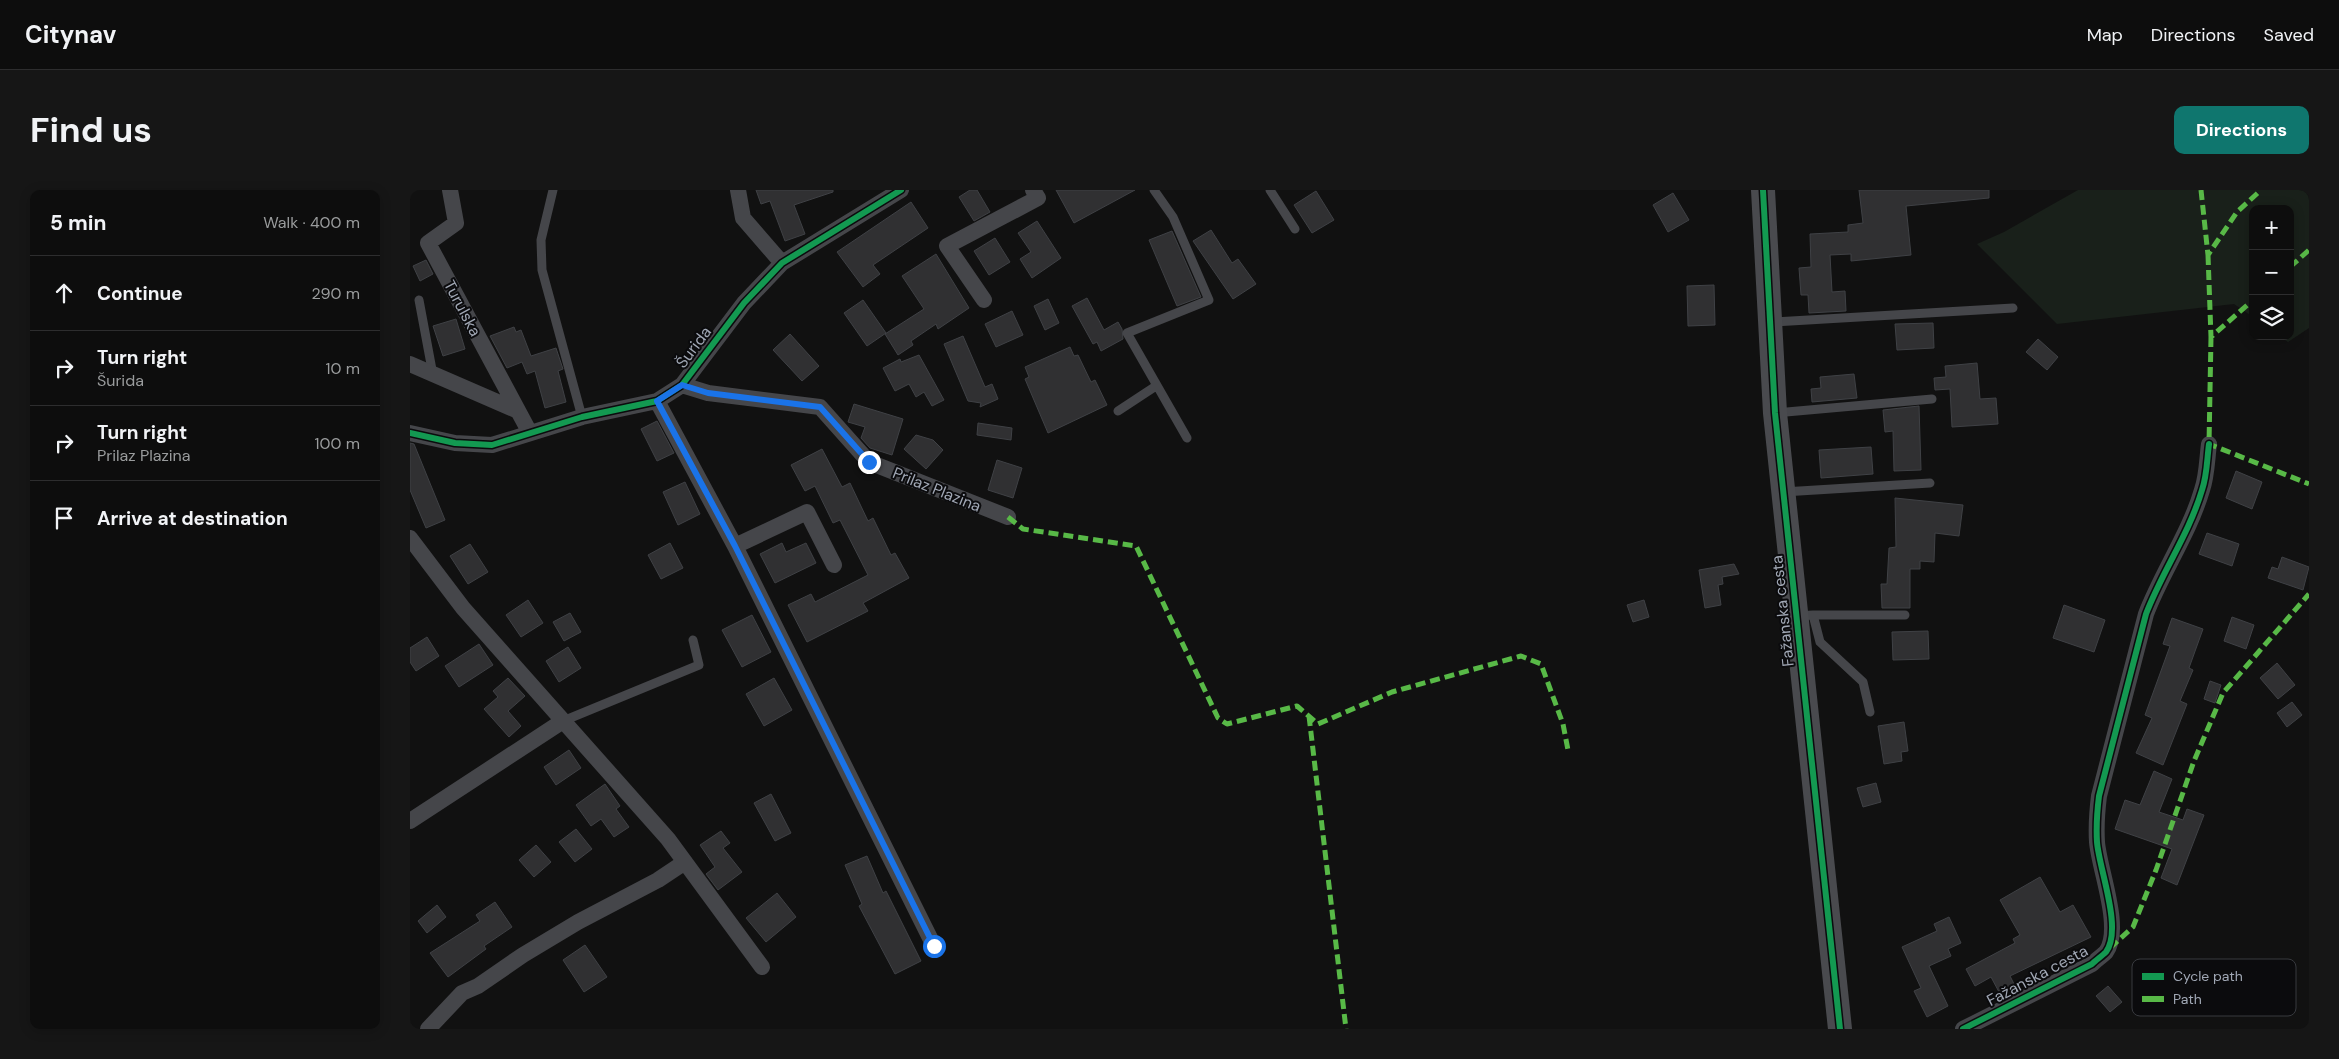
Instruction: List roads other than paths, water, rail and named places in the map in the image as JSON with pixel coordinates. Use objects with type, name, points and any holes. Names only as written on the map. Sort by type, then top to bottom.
[{"type":"main road","name":"Fažanska cesta","points":[[1763,190],[1774,413],[1783,492],[1805,616],[1840,1029]]},
{"type":"street","name":"Turulska","points":[[450,190],[456,223],[428,243],[530,433]]},
{"type":"street","points":[[738,190],[743,218],[782,263]]},
{"type":"street","name":"Šurida","points":[[410,433],[456,443],[492,445],[582,417],[657,401],[682,385],[744,302],[782,263],[902,190]]},
{"type":"street","points":[[984,300],[947,246],[1038,198],[1033,190]]},
{"type":"street","points":[[410,364],[518,411]]},
{"type":"street","name":"Prilaz Plazina","points":[[682,385],[708,393],[820,407],[869,462],[1008,517]]},
{"type":"street","points":[[657,401],[735,546],[934,946]]},
{"type":"street","name":"Fažanska cesta","points":[[1963,1029],[2092,964],[2107,951],[2112,935],[2110,910],[2097,845],[2096,816],[2099,796],[2146,614],[2157,586],[2194,512],[2203,488],[2209,444]]},
{"type":"street","points":[[735,546],[807,512],[834,564]]},
{"type":"street","points":[[410,538],[463,608],[668,839],[762,967]]},
{"type":"street","points":[[410,821],[563,720]]},
{"type":"street","points":[[428,1029],[462,993],[478,986],[523,955],[578,922],[658,880],[686,862]]},
{"type":"lane","points":[[553,190],[541,240],[542,270],[582,417]]},
{"type":"lane","points":[[1154,190],[1173,217],[1209,300],[1127,333],[1187,438]]},
{"type":"lane","points":[[1270,190],[1295,229]]},
{"type":"lane","points":[[419,300],[434,375]]},
{"type":"lane","points":[[1769,323],[2013,308]]},
{"type":"lane","points":[[1118,411],[1156,386]]},
{"type":"lane","points":[[1774,413],[1932,399]]},
{"type":"lane","points":[[1783,492],[1930,482]]},
{"type":"lane","points":[[1870,712],[1863,682],[1820,642],[1805,616],[1905,615]]},
{"type":"lane","points":[[563,720],[699,665],[693,640]]}]
